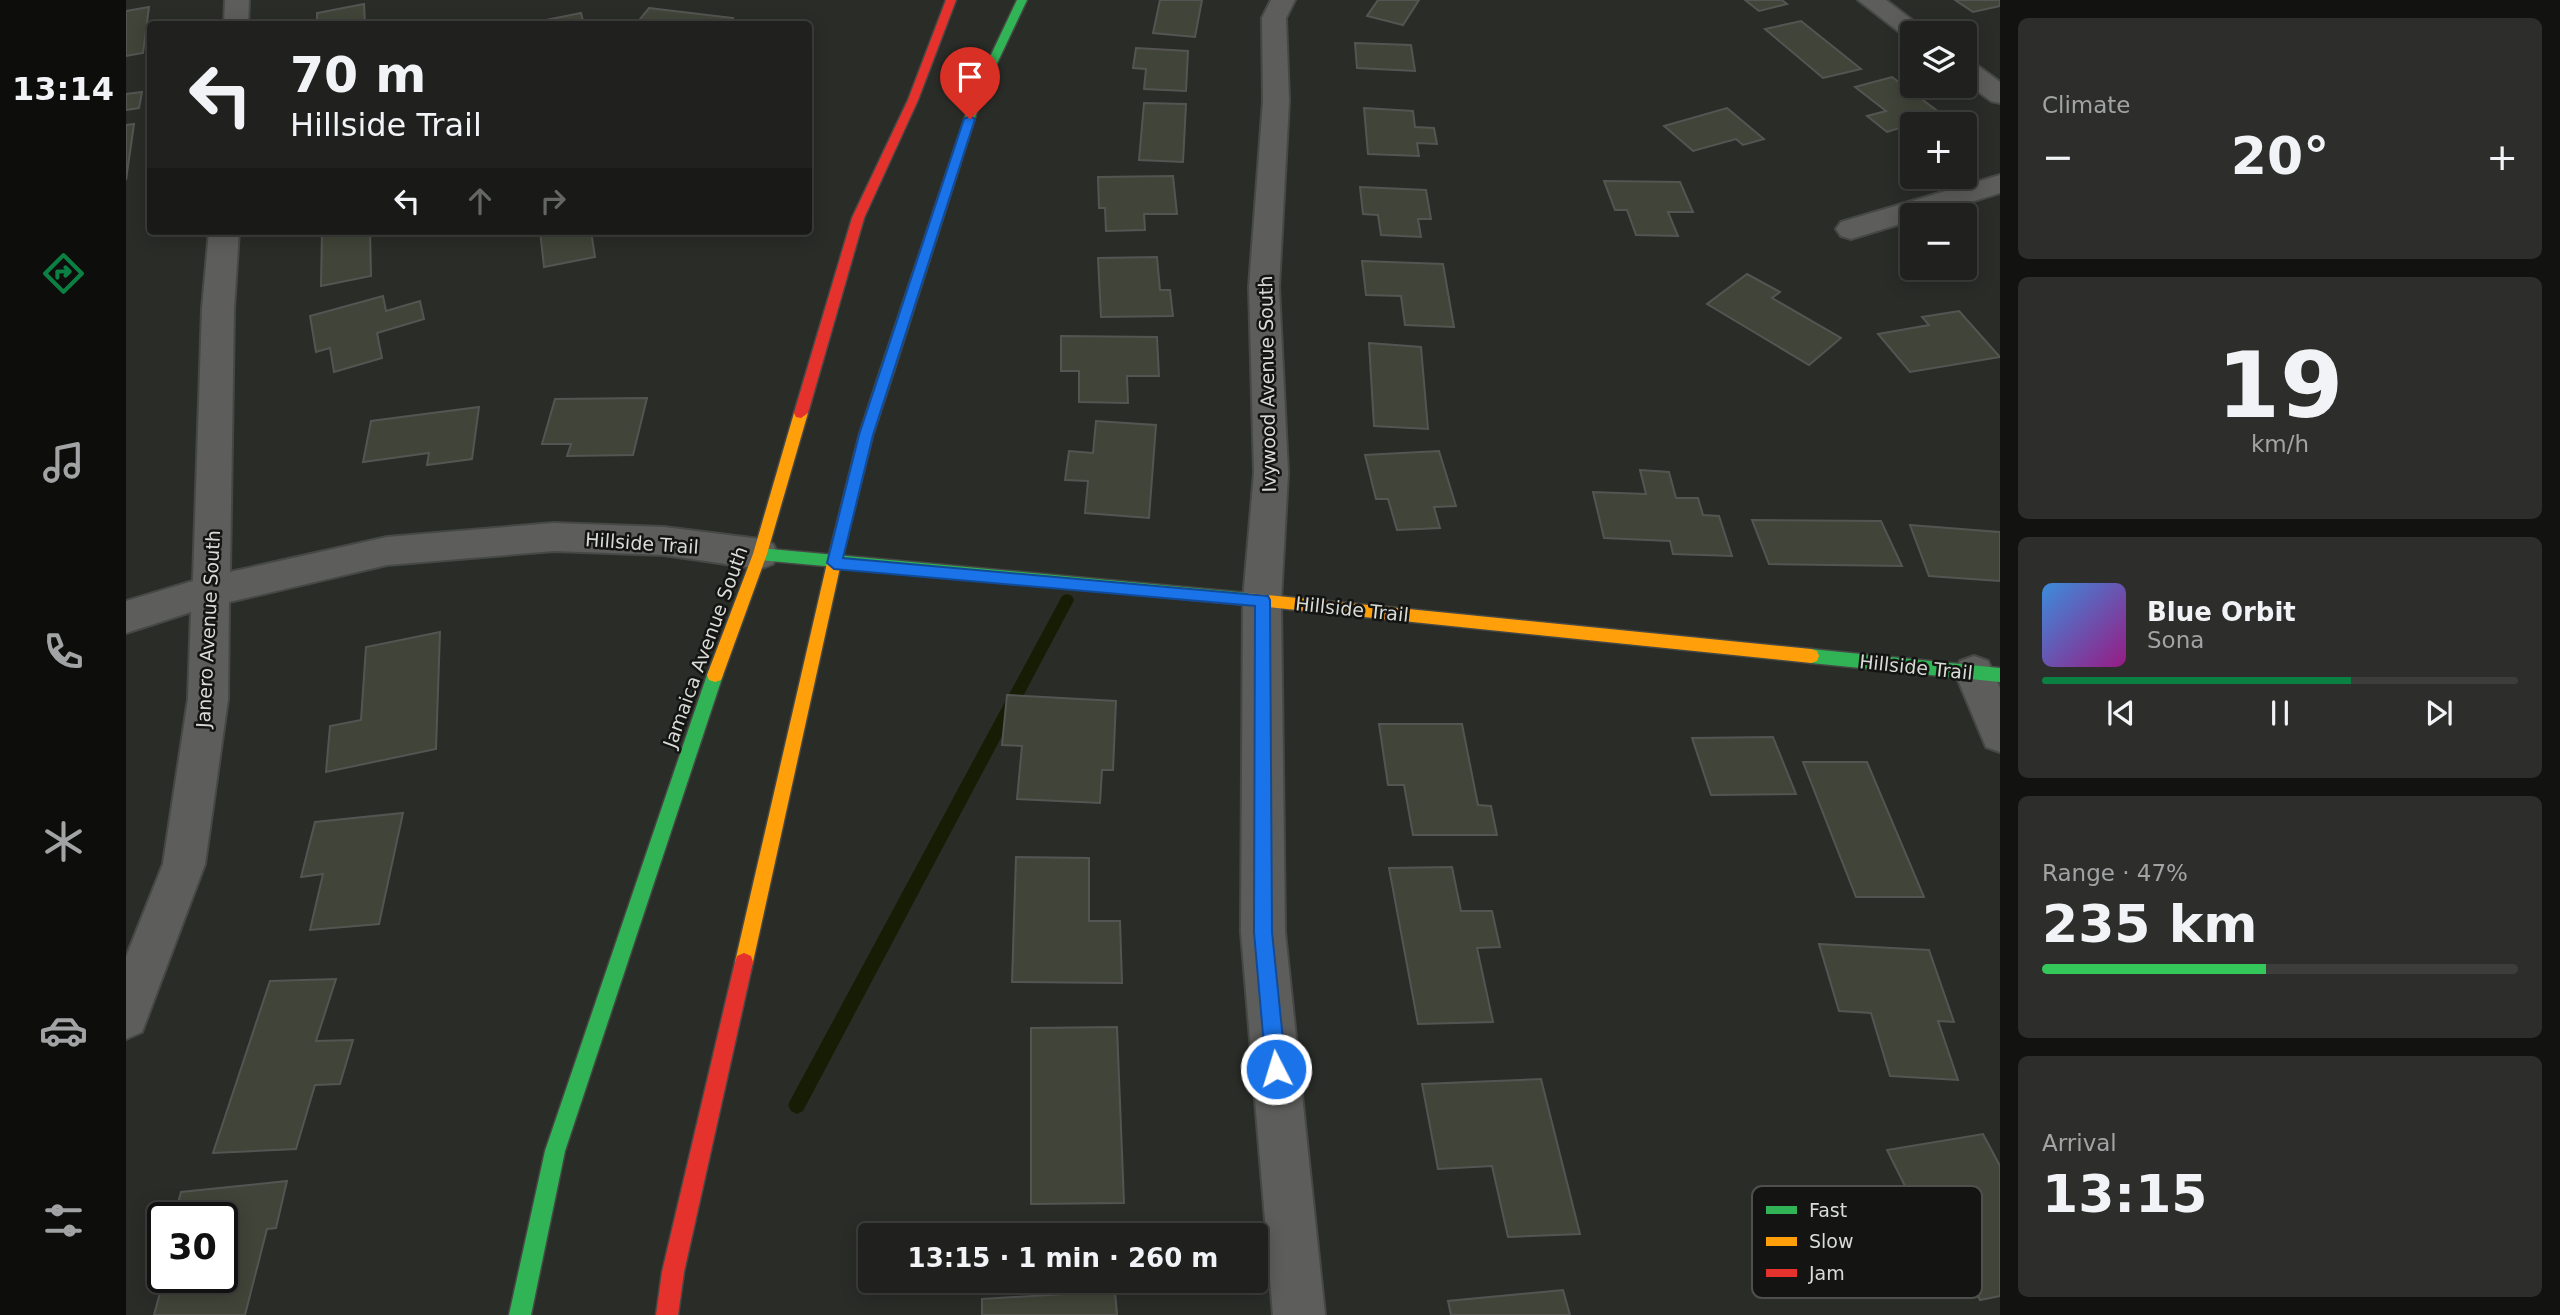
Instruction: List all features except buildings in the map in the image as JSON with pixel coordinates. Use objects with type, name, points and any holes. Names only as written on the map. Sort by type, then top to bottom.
[{"type":"main road","name":"Jamaica Avenue South","points":[[520,1315],[555,1151],[727,638],[760,554],[858,218],[913,100],[951,0]]},
{"type":"main road","points":[[667,1315],[673,1272],[834,563],[866,435],[978,93],[1022,0]]},
{"type":"main road","name":"Hillside Trail","points":[[760,554],[834,563],[1262,600],[1987,674]]},
{"type":"street","points":[[236,21],[237,0]]},
{"type":"street","name":"Ivywood Avenue South","points":[[1283,0],[1274,18],[1276,101],[1264,287],[1271,473],[1262,600],[1263,932],[1299,1315]]},
{"type":"street","points":[[1870,0],[1900,22]]},
{"type":"street","points":[[1977,78],[2000,95]]},
{"type":"street","points":[[1850,229],[2000,184]]},
{"type":"street","name":"Janero Avenue South","points":[[126,1016],[184,864],[208,699],[218,309],[224,235]]},
{"type":"street","name":"Hillside Trail","points":[[126,617],[211,591],[387,551],[554,537],[664,541],[760,554]]},
{"type":"street","points":[[1987,674],[2000,734]]},
{"type":"waterway","points":[[797,1105],[1067,600]]},
{"type":"traffic: fast","points":[[887,371],[978,93],[1022,0]]},
{"type":"traffic: fast","points":[[760,554],[1248,599]]},
{"type":"traffic: fast","points":[[1811,656],[2000,675]]},
{"type":"traffic: fast","points":[[520,1315],[555,1151],[715,675]]},
{"type":"traffic: slow","points":[[744,962],[834,563],[866,435],[887,371]]},
{"type":"traffic: slow","points":[[715,675],[760,554],[801,413]]},
{"type":"traffic: slow","points":[[1248,599],[1811,656]]},
{"type":"traffic: jam","points":[[801,413],[858,218],[913,100],[951,0]]},
{"type":"traffic: jam","points":[[667,1315],[673,1272],[744,962]]},
{"type":"route","points":[[970,119],[866,435],[834,563],[1262,600],[1263,932],[1276,1069]]}]
